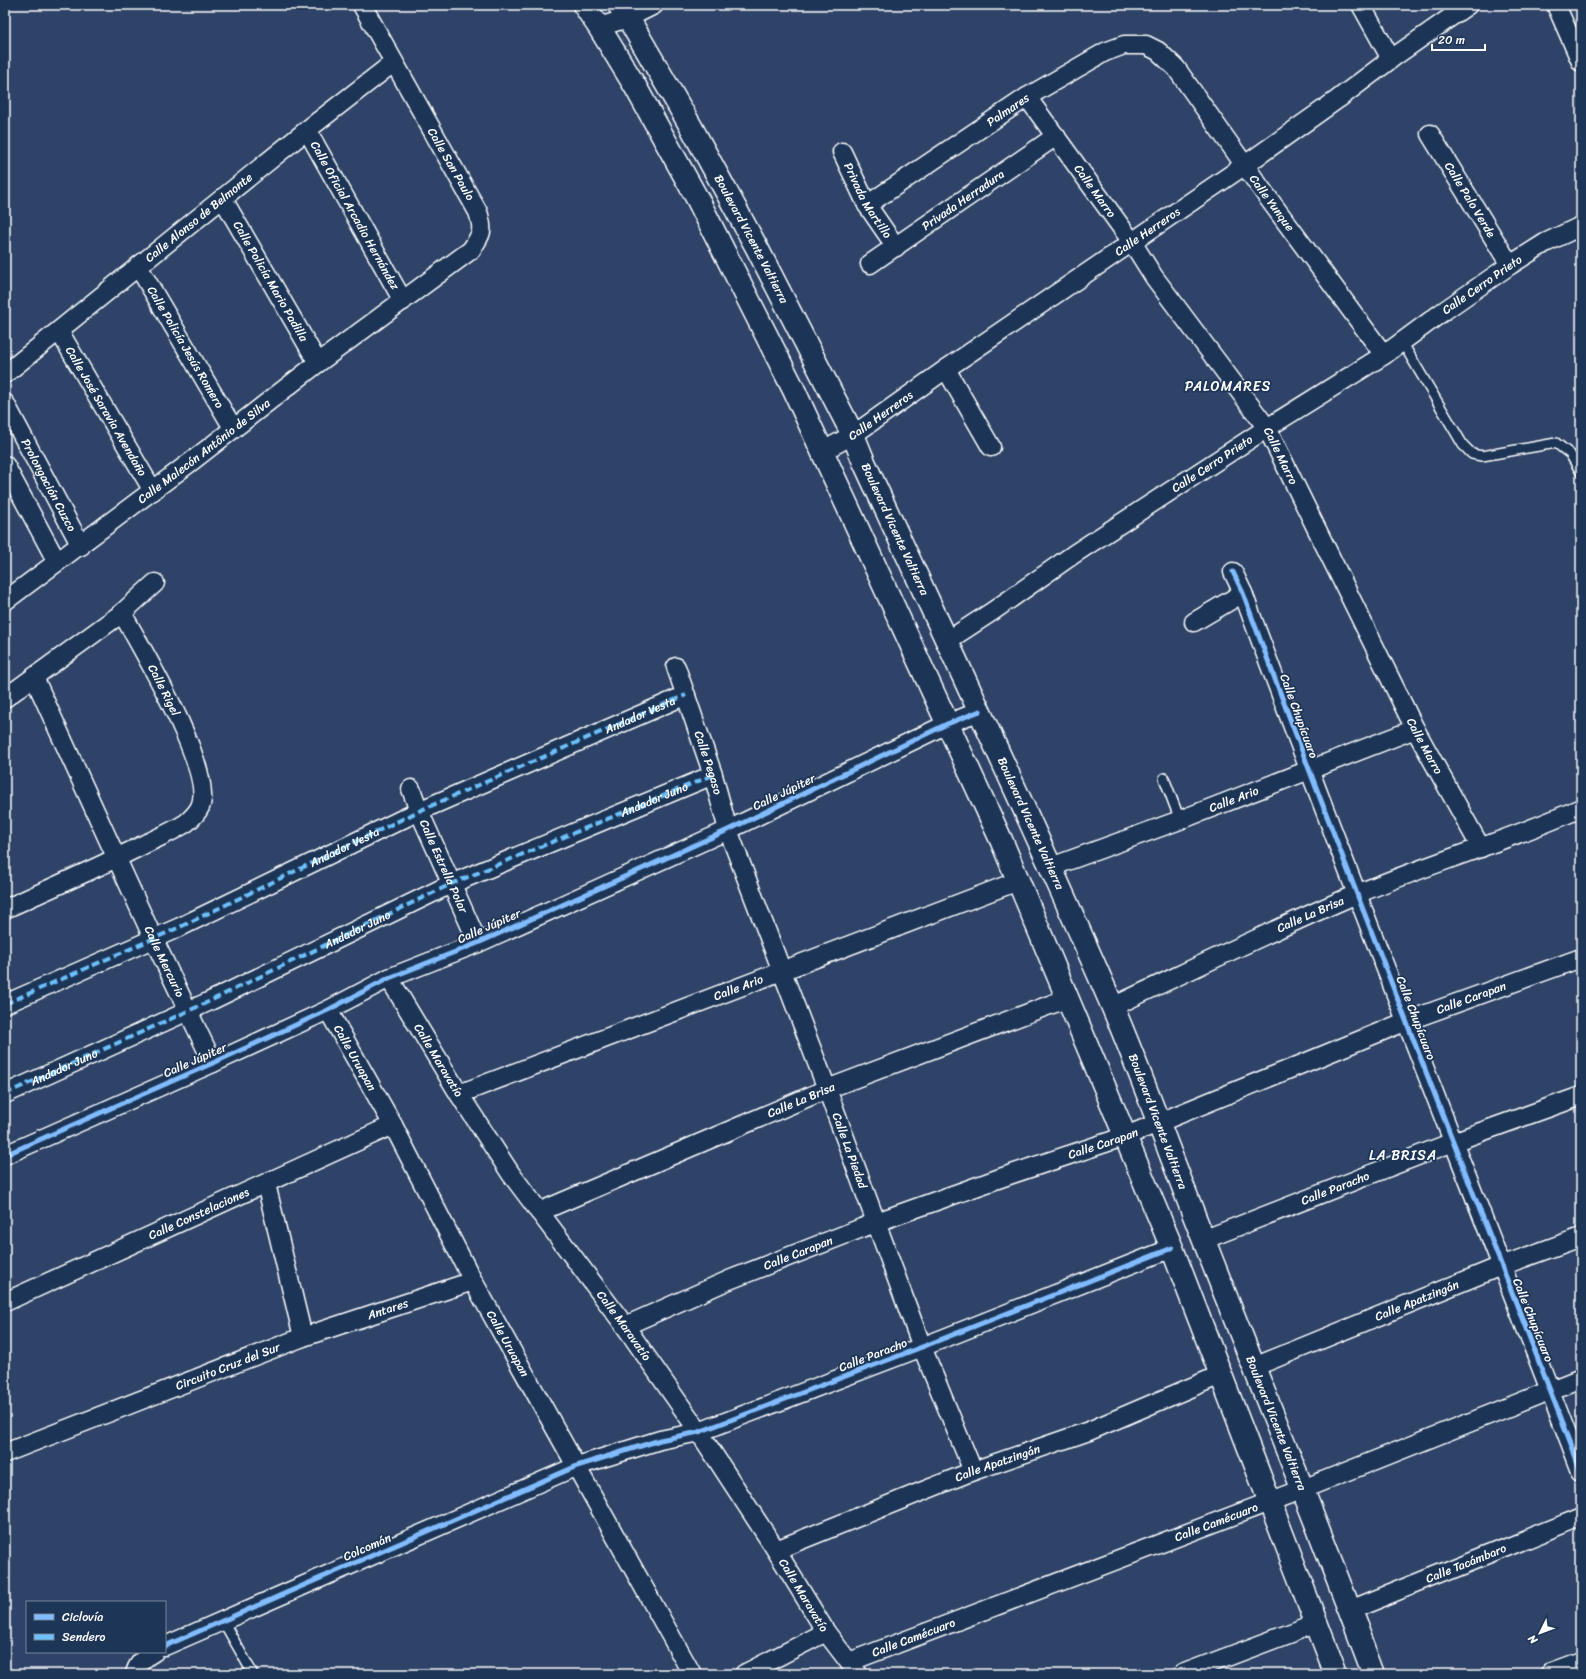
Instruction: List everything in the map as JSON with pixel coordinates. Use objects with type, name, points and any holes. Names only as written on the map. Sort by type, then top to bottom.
[{"type":"main road","points":[[584,5],[642,98],[698,200],[793,388],[821,452],[974,779],[1068,998],[1172,1248],[1336,1674]]},
{"type":"main road","name":"Boulevard Vicente Valtierra","points":[[623,11],[690,125],[754,241],[853,435],[864,462],[1051,867],[1112,1007],[1159,1122],[1203,1240],[1303,1489],[1374,1674]]},
{"type":"street","name":"Calle San Paulo","points":[[362,5],[393,63],[478,212],[483,227],[480,238],[472,250],[403,301]]},
{"type":"street","points":[[599,27],[623,11],[654,5]]},
{"type":"street","points":[[1361,5],[1385,63]]},
{"type":"street","name":"Calle Herreros","points":[[821,452],[853,435],[946,369],[1245,166],[1385,63],[1468,5]]},
{"type":"street","points":[[1556,5],[1581,62]]},
{"type":"street","name":"Palmares","points":[[867,205],[1027,97],[1105,52],[1116,47],[1137,44],[1146,45],[1158,51]]},
{"type":"street","name":"Calle Yunque","points":[[1158,51],[1176,68],[1245,166],[1384,356]]},
{"type":"street","name":"Calle Alonso de Belmonte","points":[[5,374],[307,130],[393,63]]},
{"type":"street","name":"Calle Marro","points":[[1027,97],[1132,242],[1154,277],[1267,428],[1415,729],[1481,848]]},
{"type":"street","name":"Calle Oficial Arcadio Hernández","points":[[307,130],[403,301]]},
{"type":"street","name":"Calle Palo Verde","points":[[1430,134],[1510,265]]},
{"type":"street","name":"Privada Herradura","points":[[870,264],[1056,136]]},
{"type":"street","name":"Privada Martillo","points":[[842,152],[867,205],[896,247]]},
{"type":"street","name":"Calle Policía Mario Padilla","points":[[223,199],[318,362]]},
{"type":"street","name":"Calle Cerro Prieto","points":[[947,641],[993,611],[1074,554],[1267,428],[1384,356],[1510,265],[1545,243],[1581,226]]},
{"type":"street","name":"Calle Policía Jesús Romero","points":[[138,266],[233,428]]},
{"type":"street","name":"Calle Malecón Antônio de Silva","points":[[5,601],[81,546],[318,362],[403,301]]},
{"type":"street","name":"Calle José Saravia Avendaño","points":[[59,331],[153,490]]},
{"type":"street","points":[[946,369],[991,447]]},
{"type":"street","name":"Prolongación Cuzco","points":[[5,403],[81,546]]},
{"type":"street","points":[[5,465],[57,562]]},
{"type":"street","name":"Calle Chupícuaro","points":[[1233,572],[1243,593],[1308,770],[1358,894],[1581,1471]]},
{"type":"street","points":[[5,698],[122,613],[155,583]]},
{"type":"street","points":[[1194,622],[1243,593]]},
{"type":"street","name":"Calle Rigel","points":[[117,858],[187,823],[200,807],[202,798],[198,770],[179,720],[163,686],[122,613]]},
{"type":"street","name":"Calle Pegaso","points":[[676,666],[713,775],[728,830]]},
{"type":"street","name":"Calle Mercurio","points":[[34,677],[153,938],[213,1063]]},
{"type":"street","name":"Andador Vesta","points":[[5,1004],[180,927],[419,811],[686,695]]},
{"type":"street","name":"Calle Júpiter","points":[[5,1155],[213,1063],[328,1010],[390,978],[478,943],[728,830],[947,724],[980,711]]},
{"type":"street","name":"Calle Ario","points":[[1051,867],[1180,820],[1415,729]]},
{"type":"street","name":"Andador Juno","points":[[5,1094],[189,1011],[451,884],[713,775]]},
{"type":"street","name":"Calle Estrella Polar","points":[[411,789],[419,811],[478,943]]},
{"type":"street","name":"Calle La Brisa","points":[[1112,1007],[1223,954],[1358,894],[1537,828],[1581,808]]},
{"type":"street","name":"Calle La Piedad","points":[[728,830],[877,1222],[922,1347],[972,1471]]},
{"type":"street","points":[[5,909],[117,858]]},
{"type":"street","name":"Calle Ario","points":[[459,1094],[1018,881]]},
{"type":"street","name":"Calle Carapan","points":[[625,1326],[729,1280],[877,1222],[1006,1176],[1126,1136],[1407,1021],[1581,958]]},
{"type":"street","name":"Calle Maravatío","points":[[390,978],[459,1094],[507,1167],[625,1326],[699,1432],[776,1550],[826,1632],[854,1668]]},
{"type":"street","name":"Calle La Brisa","points":[[539,1212],[827,1089],[1068,998]]},
{"type":"street","name":"Calle Uruapan","points":[[328,1010],[393,1125],[472,1281],[577,1466],[692,1674]]},
{"type":"street","name":"Calle Paracho","points":[[1203,1240],[1453,1142],[1581,1096]]},
{"type":"street","name":"Calle Constelaciones","points":[[5,1302],[393,1125]]},
{"type":"street","points":[[266,1184],[303,1337]]},
{"type":"street","name":"Calle Apatzingán","points":[[1254,1367],[1502,1266],[1581,1237]]},
{"type":"street","name":"Calle Paracho","points":[[577,1466],[660,1440],[699,1432],[922,1347],[1172,1248]]},
{"type":"street","name":"Antares","points":[[303,1337],[472,1281]]},
{"type":"street","name":"Circuito Cruz del Sur","points":[[5,1453],[303,1337]]},
{"type":"street","name":"Calle Apatzingán","points":[[776,1550],[972,1471],[1089,1431],[1220,1375]]},
{"type":"street","name":"Calle Camécuaro","points":[[854,1668],[1550,1389],[1581,1378]]},
{"type":"street","name":"Colcomán","points":[[166,1646],[577,1466]]},
{"type":"street","name":"Calle Tacámbaro","points":[[1350,1610],[1581,1517]]},
{"type":"street","points":[[1182,1674],[1317,1623]]},
{"type":"street","points":[[744,1674],[826,1632]]},
{"type":"street","points":[[135,1674],[140,1662],[152,1653]]},
{"type":"street","points":[[1551,1674],[1581,1662]]},
{"type":"lane","points":[[1402,342],[1463,445],[1472,454],[1482,456],[1556,443],[1570,454],[1581,472]]},
{"type":"lane","points":[[1164,778],[1180,820]]},
{"type":"lane","points":[[223,1621],[253,1674]]},
{"type":"marked path","points":[[5,1004],[180,927],[419,811],[686,695]]},
{"type":"marked path","points":[[5,1094],[208,1002],[451,884],[713,775]]},
{"type":"cycle path","points":[[1233,572],[1243,593],[1368,923],[1581,1471]]},
{"type":"cycle path","points":[[5,1155],[213,1063],[328,1010],[389,978],[478,943],[728,830],[947,724],[980,711]]},
{"type":"cycle path","points":[[166,1646],[577,1466],[660,1440],[699,1432],[922,1347],[1172,1248]]},
{"type":"district","name":"PALOMARES","points":[[1228,386]]},
{"type":"district","name":"LA BRISA","points":[[1403,1155]]}]
